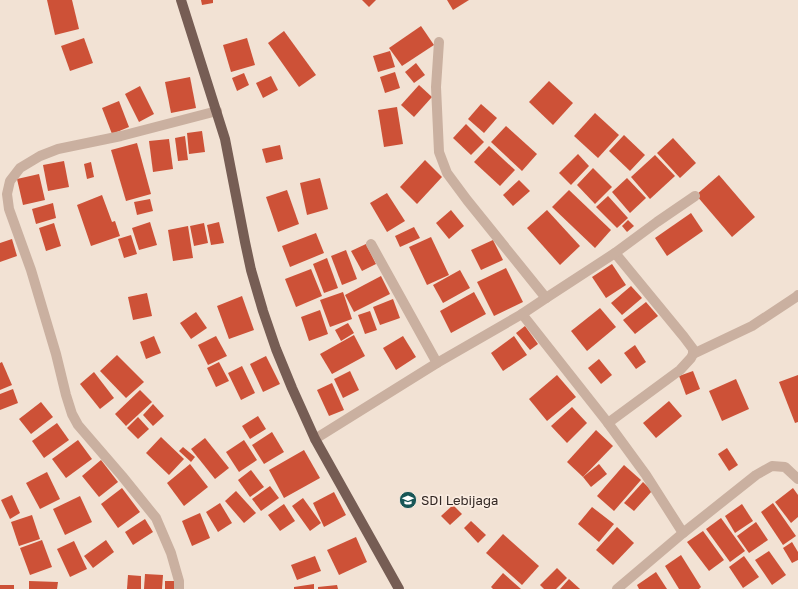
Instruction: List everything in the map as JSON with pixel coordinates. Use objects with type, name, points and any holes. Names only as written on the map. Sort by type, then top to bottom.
[{"type":"main road","points":[[181,0],[225,139],[251,270],[276,349],[315,439],[399,589]]},
{"type":"street","points":[[439,42],[436,87],[439,152],[447,173],[546,298]]},
{"type":"street","points":[[179,589],[179,581],[171,553],[156,518],[78,425],[72,414],[31,270],[9,209],[7,194],[10,181],[20,168],[40,156],[58,149],[121,136],[217,111]]},
{"type":"street","points":[[315,439],[437,362],[522,314],[615,253],[695,196]]},
{"type":"street","points":[[371,244],[437,362]]},
{"type":"street","points":[[615,253],[693,349],[693,354]]},
{"type":"street","points":[[608,423],[680,370],[693,354],[752,326],[796,297],[798,294]]},
{"type":"street","points":[[522,314],[608,423],[646,476],[683,533]]},
{"type":"street","points":[[617,589],[683,533],[756,475],[772,466],[785,467],[798,479]]},
{"type":"building","points":[[47,0],[72,0],[79,29],[55,35]]},
{"type":"building","points":[[201,0],[213,0],[213,3],[202,5]]},
{"type":"building","points":[[362,0],[376,0],[369,7]]},
{"type":"building","points":[[447,0],[469,0],[453,10]]},
{"type":"building","points":[[421,26],[434,45],[402,66],[389,48]]},
{"type":"building","points":[[284,31],[316,75],[299,87],[268,43]]},
{"type":"building","points":[[84,38],[93,63],[70,71],[61,46]]},
{"type":"building","points":[[247,38],[255,65],[231,72],[223,45]]},
{"type":"building","points":[[390,51],[395,67],[378,72],[373,56]]},
{"type":"building","points":[[416,63],[425,75],[414,83],[405,72]]},
{"type":"building","points":[[395,72],[400,88],[385,93],[380,77]]},
{"type":"building","points":[[244,73],[249,85],[237,91],[232,78]]},
{"type":"building","points":[[271,76],[278,90],[263,98],[256,83]]},
{"type":"building","points":[[190,77],[196,108],[171,113],[165,82]]},
{"type":"building","points":[[549,81],[573,103],[553,125],[529,102]]},
{"type":"building","points":[[419,85],[432,97],[414,117],[401,105]]},
{"type":"building","points":[[140,86],[154,114],[139,122],[125,94]]},
{"type":"building","points":[[119,101],[129,127],[112,134],[102,108]]},
{"type":"building","points":[[481,104],[497,118],[484,133],[468,119]]},
{"type":"building","points":[[397,107],[403,144],[384,147],[378,110]]},
{"type":"building","points":[[595,113],[619,135],[598,158],[574,136]]},
{"type":"building","points":[[466,124],[484,142],[471,155],[453,138]]},
{"type":"building","points":[[506,126],[537,154],[522,171],[491,142]]},
{"type":"building","points":[[202,131],[205,152],[189,154],[187,133]]},
{"type":"building","points":[[624,135],[645,155],[630,171],[609,151]]},
{"type":"building","points":[[185,136],[188,160],[178,161],[175,138]]},
{"type":"building","points":[[673,138],[696,163],[680,178],[657,153]]},
{"type":"building","points":[[169,139],[173,169],[153,172],[149,141]]},
{"type":"building","points":[[137,143],[151,194],[126,201],[111,150]]},
{"type":"building","points":[[280,145],[283,159],[266,163],[262,149]]},
{"type":"building","points":[[489,146],[515,170],[500,186],[474,162]]},
{"type":"building","points":[[578,154],[589,166],[571,185],[559,173]]},
{"type":"building","points":[[655,155],[675,176],[650,199],[631,177]]},
{"type":"building","points":[[425,160],[442,177],[417,204],[400,187]]},
{"type":"building","points":[[64,161],[69,187],[48,191],[43,165]]},
{"type":"building","points":[[91,162],[94,177],[87,179],[84,164]]},
{"type":"building","points":[[593,168],[612,187],[595,204],[577,185]]},
{"type":"building","points":[[39,174],[45,200],[23,205],[17,179]]},
{"type":"building","points":[[719,175],[755,217],[732,237],[696,195]]},
{"type":"building","points":[[320,178],[328,209],[307,215],[300,183]]},
{"type":"building","points":[[627,178],[646,198],[630,213],[612,192]]},
{"type":"building","points":[[519,180],[530,191],[513,206],[503,195]]},
{"type":"building","points":[[287,190],[299,224],[278,232],[266,197]]},
{"type":"building","points":[[569,190],[611,230],[595,248],[552,207]]},
{"type":"building","points":[[387,193],[405,221],[387,232],[370,203]]},
{"type":"building","points":[[102,195],[112,222],[115,221],[120,236],[91,246],[77,205]]},
{"type":"building","points":[[608,196],[628,218],[617,228],[596,207]]},
{"type":"building","points":[[150,199],[153,211],[137,215],[134,202]]},
{"type":"building","points":[[53,203],[56,218],[36,224],[32,209]]},
{"type":"building","points":[[451,210],[464,226],[449,239],[436,223]]},
{"type":"building","points":[[547,210],[580,246],[560,265],[527,228]]},
{"type":"building","points":[[691,213],[703,231],[667,256],[655,238]]},
{"type":"building","points":[[628,220],[634,226],[627,232],[622,226]]},
{"type":"building","points":[[150,222],[157,245],[139,250],[132,228]]},
{"type":"building","points":[[219,222],[224,243],[211,245],[207,225]]},
{"type":"building","points":[[54,223],[61,246],[46,251],[39,228]]},
{"type":"building","points":[[204,223],[208,243],[194,246],[190,226]]},
{"type":"building","points":[[188,226],[193,258],[173,261],[168,230]]},
{"type":"building","points":[[414,227],[420,238],[400,247],[395,236]]},
{"type":"building","points":[[316,233],[324,253],[290,267],[282,246]]},
{"type":"building","points":[[131,235],[137,254],[124,258],[118,239]]},
{"type":"building","points":[[431,237],[449,275],[427,285],[409,247]]},
{"type":"building","points":[[12,239],[17,256],[0,262],[0,243]]},
{"type":"building","points":[[493,240],[503,260],[481,270],[471,250]]},
{"type":"building","points":[[366,244],[376,264],[362,271],[351,251]]},
{"type":"building","points":[[346,250],[357,279],[342,285],[331,256]]},
{"type":"building","points":[[327,258],[338,288],[324,293],[313,264]]},
{"type":"building","points":[[612,264],[626,285],[606,298],[592,277]]},
{"type":"building","points":[[506,268],[523,302],[494,316],[477,282]]},
{"type":"building","points":[[311,269],[322,296],[296,307],[285,279]]},
{"type":"building","points":[[460,270],[470,288],[443,303],[433,285]]},
{"type":"building","points":[[381,276],[390,294],[354,312],[345,295]]},
{"type":"building","points":[[631,286],[642,298],[622,315],[611,303]]},
{"type":"building","points":[[343,292],[352,319],[330,327],[320,300]]},
{"type":"building","points":[[474,292],[486,314],[451,333],[440,311]]},
{"type":"building","points":[[147,293],[152,316],[133,320],[128,297]]},
{"type":"building","points":[[242,296],[254,330],[229,339],[217,306]]},
{"type":"building","points":[[393,299],[400,318],[380,325],[373,307]]},
{"type":"building","points":[[646,302],[658,316],[635,334],[623,320]]},
{"type":"building","points":[[600,308],[616,327],[587,351],[571,331]]},
{"type":"building","points":[[320,310],[328,334],[309,341],[301,317]]},
{"type":"building","points":[[370,311],[377,330],[365,334],[358,315]]},
{"type":"building","points":[[196,312],[207,328],[191,339],[180,323]]},
{"type":"building","points":[[348,323],[354,333],[341,341],[335,330]]},
{"type":"building","points":[[525,326],[538,344],[530,350],[516,333]]},
{"type":"building","points":[[354,335],[365,356],[332,374],[320,354]]},
{"type":"building","points":[[154,336],[161,353],[146,359],[140,342]]},
{"type":"building","points":[[216,336],[227,356],[208,365],[198,345]]},
{"type":"building","points":[[403,336],[416,357],[396,370],[383,348]]},
{"type":"building","points":[[514,336],[527,355],[503,371],[491,353]]},
{"type":"building","points":[[635,345],[646,362],[636,369],[624,353]]},
{"type":"building","points":[[117,355],[144,382],[126,398],[100,371]]},
{"type":"building","points":[[266,356],[280,384],[263,392],[250,364]]},
{"type":"building","points":[[599,359],[612,375],[601,384],[588,368]]},
{"type":"building","points":[[2,362],[12,385],[0,390],[0,363]]},
{"type":"building","points":[[219,362],[229,381],[216,387],[207,368]]},
{"type":"building","points":[[242,366],[255,393],[241,400],[228,373]]},
{"type":"building","points":[[350,371],[359,390],[343,398],[334,379]]},
{"type":"building","points":[[693,371],[700,389],[686,395],[679,376]]},
{"type":"building","points":[[94,372],[114,398],[100,409],[80,384]]},
{"type":"building","points":[[557,375],[576,397],[547,421],[529,399]]},
{"type":"building","points":[[798,375],[798,422],[795,423],[779,382]]},
{"type":"building","points":[[736,379],[749,409],[722,421],[709,391]]},
{"type":"building","points":[[332,383],[344,410],[329,416],[317,390]]},
{"type":"building","points":[[13,389],[18,403],[0,410],[0,394]]},
{"type":"building","points":[[140,390],[152,402],[126,426],[115,414]]},
{"type":"building","points":[[669,401],[682,416],[656,438],[643,423]]},
{"type":"building","points":[[41,402],[53,417],[31,434],[19,419]]},
{"type":"building","points":[[153,404],[164,416],[153,426],[143,415]]},
{"type":"building","points":[[572,407],[587,423],[567,443],[551,426]]},
{"type":"building","points":[[258,416],[266,429],[250,439],[242,426]]},
{"type":"building","points":[[138,417],[149,429],[138,439],[127,428]]},
{"type":"building","points":[[57,423],[69,440],[44,458],[32,441]]},
{"type":"building","points":[[596,430],[613,446],[583,477],[567,462]]},
{"type":"building","points":[[272,432],[284,452],[264,464],[252,445]]},
{"type":"building","points":[[161,437],[184,459],[169,475],[146,453]]},
{"type":"building","points":[[205,438],[229,468],[215,479],[191,449]]},
{"type":"building","points":[[78,440],[92,459],[66,478],[52,459]]},
{"type":"building","points":[[244,440],[257,460],[239,472],[226,452]]},
{"type":"building","points":[[183,447],[195,457],[191,462],[179,451]]},
{"type":"building","points":[[727,448],[738,465],[729,471],[718,454]]},
{"type":"building","points":[[304,450],[320,478],[284,498],[269,470]]},
{"type":"building","points":[[101,460],[118,482],[99,497],[82,476]]},
{"type":"building","points":[[190,464],[208,487],[184,506],[167,483]]},
{"type":"building","points":[[599,464],[607,474],[591,487],[583,477]]},
{"type":"building","points":[[624,465],[641,480],[614,511],[597,496]]},
{"type":"building","points":[[251,470],[264,487],[250,497],[238,480]]},
{"type":"building","points":[[47,472],[60,499],[40,509],[26,483]]},
{"type":"building","points":[[643,482],[652,491],[634,511],[624,503]]},
{"type":"building","points":[[270,486],[279,498],[261,511],[252,499]]},
{"type":"building","points":[[122,488],[140,512],[118,528],[101,504]]},
{"type":"building","points":[[793,488],[798,495],[798,517],[791,523],[775,502]]},
{"type":"building","points":[[236,491],[256,513],[244,523],[225,501]]},
{"type":"building","points":[[334,492],[346,515],[324,527],[313,503]]},
{"type":"building","points":[[12,495],[20,513],[10,519],[1,500]]},
{"type":"building","points":[[80,496],[92,522],[65,535],[53,509]]},
{"type":"building","points":[[303,498],[321,523],[310,531],[292,506]]},
{"type":"building","points":[[220,503],[232,523],[218,532],[206,512]]},
{"type":"building","points":[[773,503],[796,536],[783,545],[761,512]]},
{"type":"building","points":[[284,504],[295,521],[280,531],[268,515]]},
{"type":"building","points":[[742,504],[753,521],[735,533],[725,516]]},
{"type":"building","points":[[453,505],[462,514],[450,525],[441,516]]},
{"type":"building","points":[[592,507],[614,524],[599,542],[578,524]]},
{"type":"building","points":[[200,513],[210,538],[192,546],[182,521]]},
{"type":"building","points":[[32,515],[40,539],[19,546],[11,522]]},
{"type":"building","points":[[721,518],[745,551],[730,562],[706,529]]},
{"type":"building","points":[[145,519],[153,532],[133,545],[125,532]]},
{"type":"building","points":[[471,521],[486,535],[478,543],[464,528]]},
{"type":"building","points":[[756,522],[768,540],[749,553],[737,536]]},
{"type":"building","points":[[617,527],[634,543],[613,565],[596,550]]},
{"type":"building","points":[[703,531],[724,560],[709,571],[687,542]]},
{"type":"building","points":[[503,534],[539,566],[522,585],[486,553]]},
{"type":"building","points":[[356,537],[367,562],[339,575],[327,550]]},
{"type":"building","points":[[42,540],[52,567],[30,575],[20,548]]},
{"type":"building","points":[[106,540],[114,552],[93,568],[84,556]]},
{"type":"building","points":[[74,541],[87,569],[70,577],[57,549]]},
{"type":"building","points":[[792,542],[798,552],[798,560],[792,563],[783,548]]},
{"type":"building","points":[[769,551],[786,575],[772,585],[755,560]]},
{"type":"building","points":[[681,555],[701,587],[699,589],[679,589],[665,566]]},
{"type":"building","points":[[315,556],[321,571],[297,580],[291,565]]},
{"type":"building","points":[[744,556],[759,577],[743,588],[729,567]]},
{"type":"building","points":[[557,568],[567,578],[556,589],[544,589],[540,585]]},
{"type":"building","points":[[656,572],[667,589],[639,589],[637,585]]},
{"type":"building","points":[[503,573],[521,589],[493,589],[491,587]]},
{"type":"building","points":[[145,574],[163,575],[162,589],[144,589]]},
{"type":"building","points":[[128,575],[141,576],[141,589],[127,589]]},
{"type":"building","points":[[569,579],[580,589],[560,589]]},
{"type":"building","points":[[29,581],[58,582],[57,589],[29,589]]},
{"type":"building","points":[[165,581],[174,581],[174,589],[165,589]]},
{"type":"building","points":[[314,584],[314,589],[294,589],[294,587]]},
{"type":"building","points":[[0,585],[14,585],[14,589],[0,589]]},
{"type":"building","points":[[337,585],[338,589],[318,589],[318,587]]},
{"type":"place","name":"SDI Lebijaga","points":[[408,500]]}]
